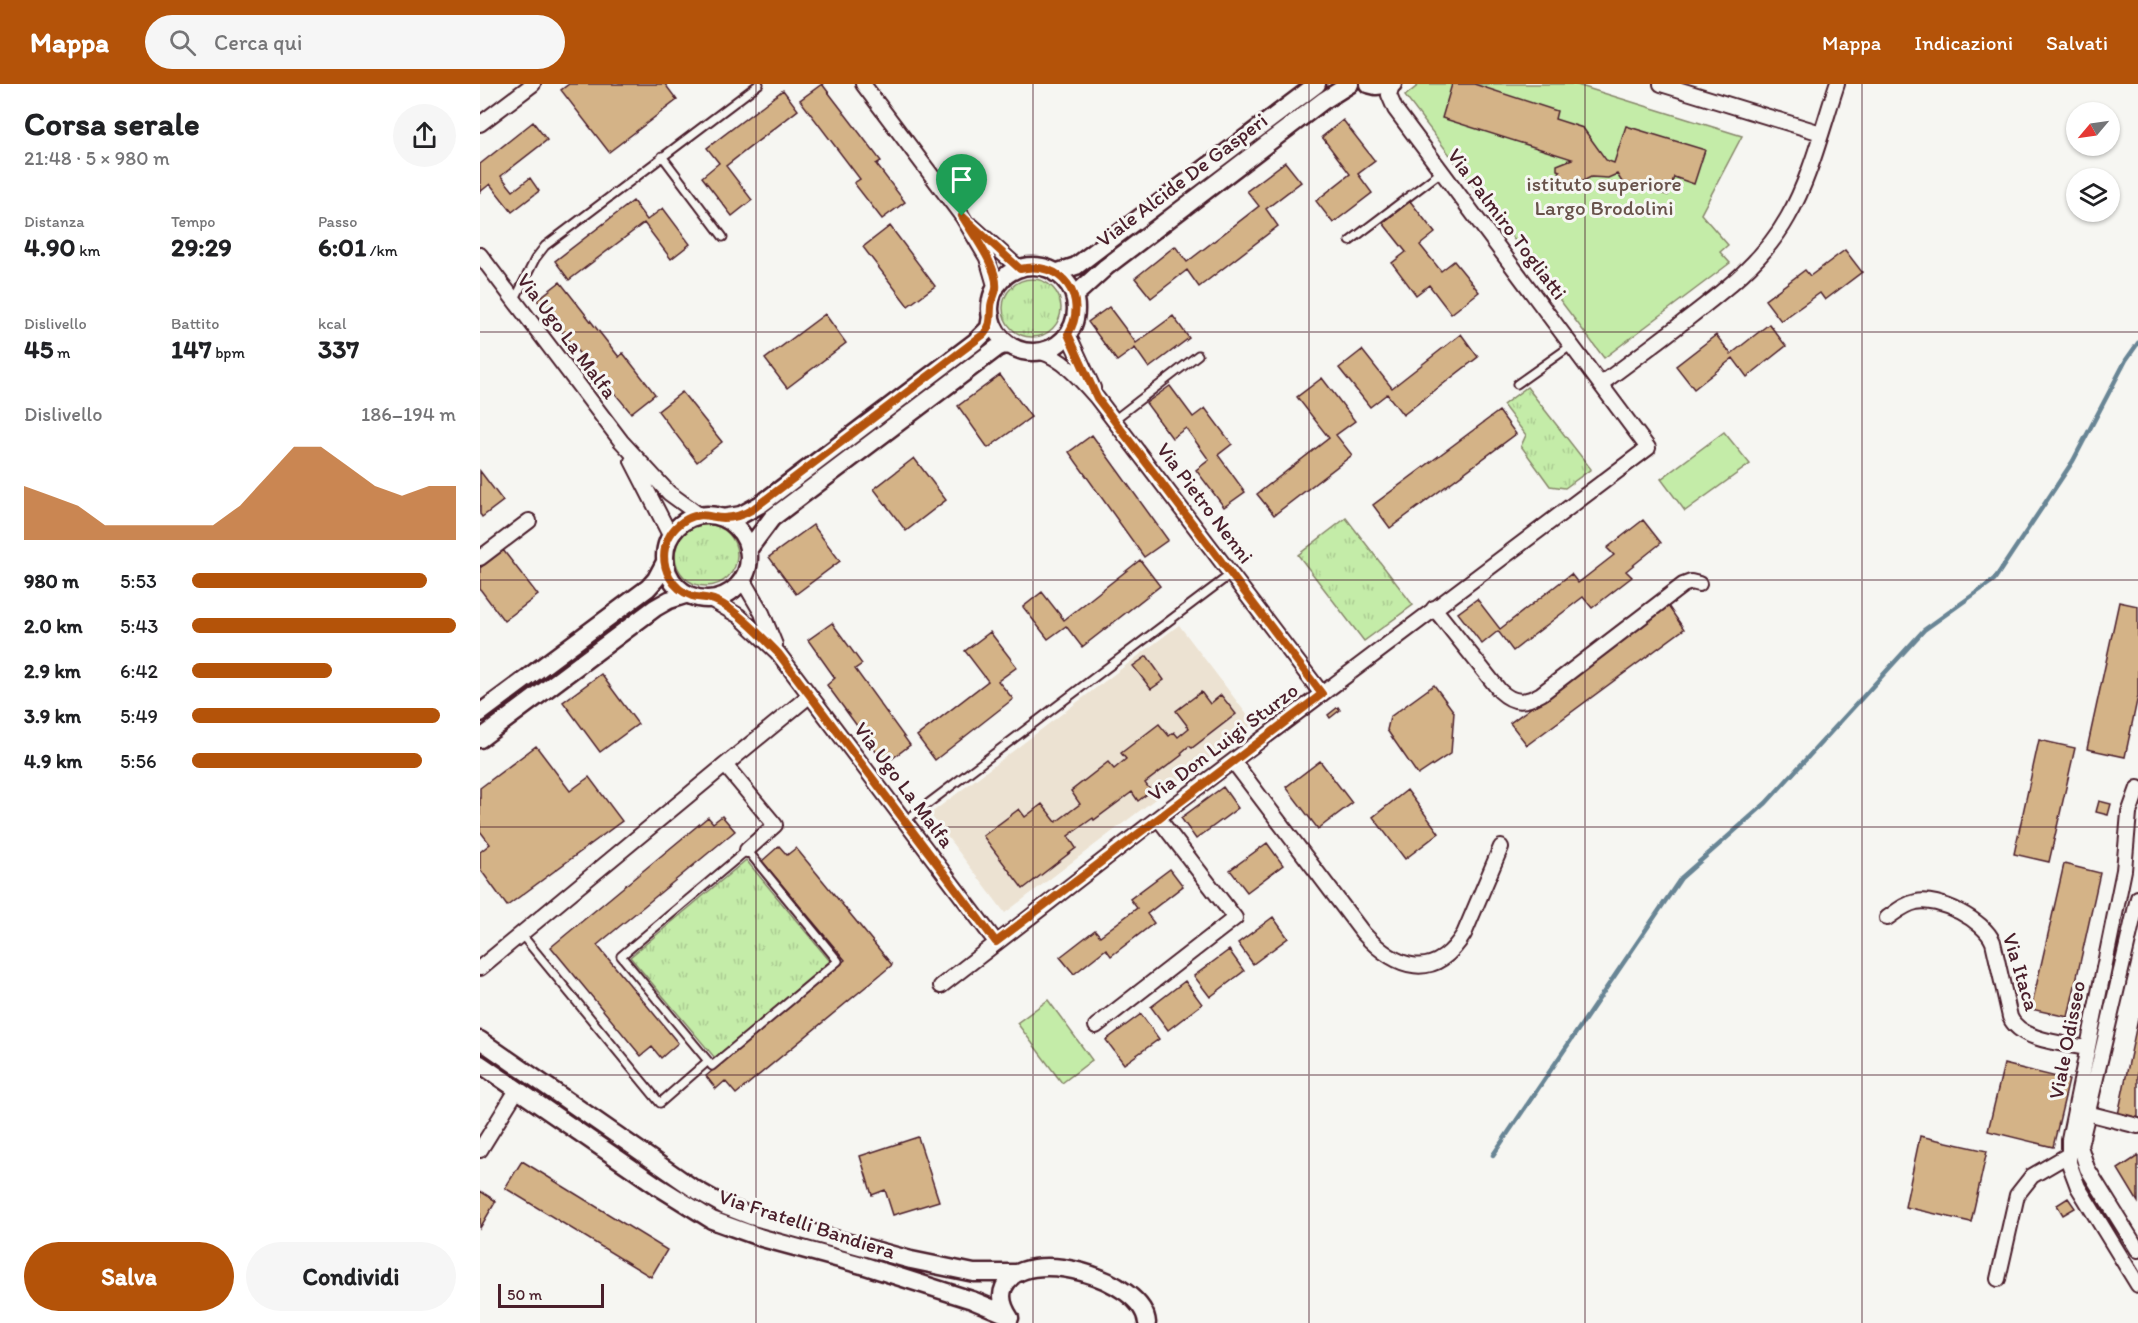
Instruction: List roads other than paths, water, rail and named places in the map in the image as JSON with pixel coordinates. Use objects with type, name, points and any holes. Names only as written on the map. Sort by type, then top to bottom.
[{"type":"street","points":[[480,124],[533,84]]},
{"type":"street","points":[[862,84],[962,216],[987,258],[996,289]]},
{"type":"street","name":"Viale Alcide De Gasperi","points":[[1055,273],[1076,266],[1317,84]]},
{"type":"street","name":"Viale Alcide De Gasperi","points":[[1074,296],[1106,267],[1323,101],[1350,84]]},
{"type":"street","points":[[1368,84],[1376,86],[1393,84]]},
{"type":"street","name":"Via Palmiro Togliatti","points":[[1393,84],[1389,95],[1393,106],[1648,448]]},
{"type":"street","points":[[1661,84],[1821,133]]},
{"type":"street","points":[[1601,384],[1733,283],[1771,243],[1795,205],[1837,84]]},
{"type":"street","points":[[962,216],[1020,269]]},
{"type":"street","name":"Via Ugo La Malfa","points":[[480,255],[621,441],[669,493],[699,515]]},
{"type":"street","points":[[723,518],[741,515],[761,504],[976,341],[989,327],[991,305],[996,289],[1002,280],[1020,269],[1035,267],[1055,273],[1067,283],[1074,296],[1075,320],[1068,334],[1056,346],[1041,352],[1025,351],[1004,345],[996,348],[772,518],[748,550]]},
{"type":"street","points":[[991,316],[998,333],[1011,346]]},
{"type":"street","points":[[1068,334],[1097,398]]},
{"type":"street","name":"Via Pietro Nenni","points":[[1041,352],[1059,361],[1097,398],[1322,694]]},
{"type":"street","name":"Via Ugo La Malfa","points":[[621,441],[656,503],[670,535]]},
{"type":"street","name":"Via Don Luigi Sturzo","points":[[941,986],[1158,818],[1648,448]]},
{"type":"street","points":[[707,514],[723,518],[740,531],[748,550],[748,565],[742,579],[732,590],[718,597],[699,598],[688,594],[672,581],[665,562],[665,548],[670,535],[682,522],[699,515],[707,514]]},
{"type":"street","points":[[480,558],[529,521]]},
{"type":"street","points":[[480,713],[648,588],[665,562]]},
{"type":"street","name":"Via Ugo La Malfa","points":[[742,579],[762,613],[778,653]]},
{"type":"street","points":[[1434,608],[1500,691],[1510,699],[1522,702],[1541,694],[1683,585],[1691,582],[1699,584]]},
{"type":"street","points":[[480,739],[655,608],[669,600],[688,594]]},
{"type":"street","name":"Via Ugo La Malfa","points":[[710,599],[739,615],[778,653],[996,942]]},
{"type":"street","points":[[480,968],[809,696]]},
{"type":"street","points":[[1233,761],[1363,933],[1388,956],[1407,965],[1418,967],[1430,964],[1442,958],[1456,945],[1464,934],[1501,847]]},
{"type":"street","points":[[725,765],[775,825],[747,850]]},
{"type":"street","name":"Viale Odisseo","points":[[2137,790],[2129,813],[2124,870],[2086,1048],[2068,1140],[2068,1155],[2071,1171],[2078,1187],[2138,1285]]},
{"type":"street","points":[[1096,1026],[1235,918],[1158,818]]},
{"type":"street","points":[[2126,844],[2138,853]]},
{"type":"street","name":"Via Itaca","points":[[1887,918],[1908,904],[1927,901],[1958,911],[1978,923],[1989,933],[1993,942],[2010,1017],[2015,1026],[2028,1035],[2086,1048]]},
{"type":"street","name":"Viale Odisseo","points":[[2137,903],[2132,953],[2087,1113],[2080,1146],[2084,1161],[2138,1250]]},
{"type":"street","name":"Via Fratelli Bandiera","points":[[480,1040],[693,1188],[739,1212],[974,1274],[1018,1272],[1045,1267],[1081,1273],[1118,1286],[1131,1295],[1145,1316],[1163,1323]]},
{"type":"street","name":"Via Fratelli Bandiera","points":[[480,1064],[659,1187],[712,1220],[762,1238],[862,1265],[972,1300],[1011,1319]]},
{"type":"street","points":[[480,1150],[527,1072]]},
{"type":"street","points":[[2087,1113],[2138,1126]]},
{"type":"street","points":[[1998,1279],[2017,1195],[2032,1176],[2068,1155]]},
{"type":"street","points":[[2107,1235],[2122,1224]]},
{"type":"street","name":"Via Fratelli Bandiera","points":[[1011,1319],[1002,1302],[1002,1293],[1008,1281],[1018,1272]]},
{"type":"lane","points":[[514,301],[535,259],[545,246],[759,84]]},
{"type":"lane","points":[[662,156],[723,237]]},
{"type":"lane","points":[[1350,241],[1441,172]]},
{"type":"lane","points":[[1517,384],[1572,345]]},
{"type":"lane","points":[[1114,419],[1198,355]]},
{"type":"lane","points":[[905,821],[1232,574]]},
{"type":"lane","points":[[747,850],[838,961],[712,1066],[708,1061],[621,956],[747,850]]},
{"type":"lane","points":[[521,934],[660,1103],[708,1061]]},
{"type":"waterway","points":[[1493,1155],[1681,878],[1766,803],[1924,630],[1994,580],[2073,461],[2126,360],[2138,343]]},
{"type":"park label","name":"istituto superiore Largo Brodolini","points":[[1604,196]]}]
